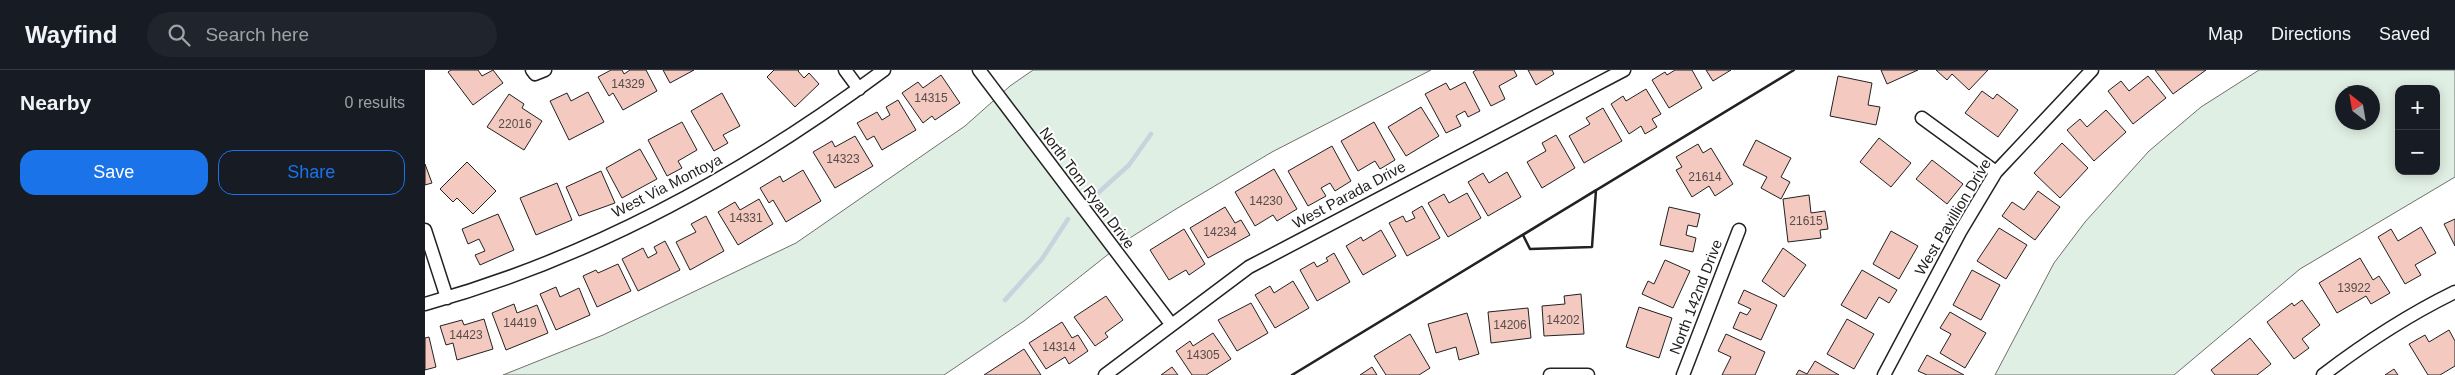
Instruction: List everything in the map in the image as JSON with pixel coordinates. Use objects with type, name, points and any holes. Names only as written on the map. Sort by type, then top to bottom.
[{"type":"street","points":[[845,70],[859,89]]},
{"type":"street","name":"West Via Montoya","points":[[425,304],[550,261],[697,191],[751,160],[885,70]]},
{"type":"street","name":"North Tom Ryan Drive","points":[[979,70],[1171,324]]},
{"type":"street","name":"West Parada Drive","points":[[1105,375],[1249,267],[1624,70]]},
{"type":"street","name":"West Pavillion Drive","points":[[1884,375],[1951,247],[1996,172],[2092,70]]},
{"type":"street","points":[[1922,118],[1996,172]]},
{"type":"street","points":[[425,230],[447,298]]},
{"type":"street","name":"North 142nd Drive","points":[[1683,375],[1739,230]]},
{"type":"street","points":[[2323,375],[2364,344],[2424,307],[2455,292]]},
{"type":"street","points":[[1550,375],[1588,375]]},
{"type":"green space","points":[[1033,70],[1431,70],[1272,152],[1176,209],[1125,241],[1024,321],[944,375],[503,375],[603,335],[796,243],[965,126],[1010,86]]},
{"type":"green space","points":[[2259,70],[2455,70],[2455,177],[2300,269],[2174,375],[1995,375],[2054,263],[2085,222],[2149,151],[2201,107]]},
{"type":"building","points":[[451,70],[478,70],[482,76],[493,70],[503,83],[473,105],[448,72]]},
{"type":"building","points":[[611,70],[622,70],[624,74],[630,70],[646,70],[657,91],[623,110],[613,93],[609,96],[598,77]]},
{"type":"building","points":[[663,70],[694,70],[670,83]]},
{"type":"building","points":[[774,70],[799,70],[804,78],[809,73],[819,84],[795,107],[767,77]]},
{"type":"building","points":[[1476,70],[1514,70],[1517,76],[1499,86],[1505,99],[1491,106],[1473,72]]},
{"type":"building","points":[[1528,70],[1552,70],[1554,74],[1536,85]]},
{"type":"building","points":[[1675,70],[1692,70],[1702,88],[1669,108],[1652,80],[1665,72],[1667,75]]},
{"type":"building","points":[[1706,70],[1731,70],[1713,81]]},
{"type":"building","points":[[1881,70],[1918,70],[1887,84]]},
{"type":"building","points":[[1936,70],[1988,70],[1969,90],[1952,74],[1947,80]]},
{"type":"building","points":[[2155,70],[2206,70],[2173,94]]},
{"type":"building","points":[[941,75],[960,103],[935,120],[932,116],[923,123],[902,93],[918,82],[923,88]]},
{"type":"building","points":[[1838,76],[1872,83],[1868,105],[1880,107],[1876,125],[1830,116]]},
{"type":"building","points":[[2148,76],[2166,98],[2133,124],[2108,91],[2121,81],[2129,91]]},
{"type":"building","points":[[1465,82],[1480,111],[1468,117],[1465,111],[1456,116],[1461,126],[1446,133],[1425,94],[1446,83],[1450,90]]},
{"type":"building","points":[[1646,89],[1661,114],[1652,119],[1657,127],[1645,134],[1641,126],[1629,134],[1611,104],[1623,96],[1626,101]]},
{"type":"building","points":[[1982,91],[1993,99],[1997,94],[2018,110],[1998,137],[1965,113]]},
{"type":"building","points":[[588,92],[604,122],[569,140],[550,101],[567,93],[571,101]]},
{"type":"building","points":[[722,93],[740,126],[723,135],[728,143],[714,151],[691,111]]},
{"type":"building","points":[[509,94],[524,104],[522,108],[542,121],[524,150],[487,127]]},
{"type":"building","points":[[898,100],[916,130],[882,150],[874,136],[867,140],[857,123],[877,112],[882,120],[890,115],[886,107]]},
{"type":"building","points":[[1421,107],[1439,136],[1406,156],[1388,127]]},
{"type":"building","points":[[1603,108],[1622,141],[1584,163],[1569,136],[1590,124],[1586,118]]},
{"type":"building","points":[[2106,110],[2126,132],[2094,161],[2067,130],[2080,119],[2087,127]]},
{"type":"building","points":[[682,122],[697,150],[678,161],[682,168],[667,176],[648,140]]},
{"type":"building","points":[[1374,122],[1395,160],[1380,169],[1375,161],[1358,171],[1341,141]]},
{"type":"building","points":[[1556,135],[1575,168],[1542,188],[1527,162],[1546,151],[1542,143]]},
{"type":"building","points":[[855,136],[873,166],[835,188],[813,152],[832,141],[835,147]]},
{"type":"building","points":[[1879,138],[1911,163],[1891,187],[1860,162]]},
{"type":"building","points":[[1756,140],[1791,158],[1781,177],[1790,182],[1781,199],[1761,188],[1767,177],[1743,165]]},
{"type":"building","points":[[2062,143],[2088,168],[2060,198],[2034,173]]},
{"type":"building","points":[[1698,144],[1703,153],[1711,148],[1733,184],[1715,196],[1709,186],[1692,197],[1676,170],[1682,167],[1676,157]]},
{"type":"building","points":[[1332,146],[1351,181],[1335,191],[1330,183],[1321,188],[1326,196],[1308,206],[1288,171]]},
{"type":"building","points":[[640,149],[657,179],[622,198],[606,168]]},
{"type":"building","points":[[1932,160],[1963,184],[1947,204],[1916,179]]},
{"type":"building","points":[[467,162],[496,191],[473,214],[457,198],[453,202],[440,189]]},
{"type":"building","points":[[425,164],[432,183],[425,185]]},
{"type":"building","points":[[1274,169],[1297,209],[1277,221],[1273,215],[1255,226],[1235,192]]},
{"type":"building","points":[[803,170],[821,201],[786,222],[773,200],[769,203],[760,188],[780,176],[783,182]]},
{"type":"building","points":[[601,171],[615,203],[579,216],[566,187]]},
{"type":"building","points":[[1507,172],[1521,197],[1488,216],[1468,182],[1483,173],[1489,183]]},
{"type":"building","points":[[557,183],[572,220],[536,235],[520,198]]},
{"type":"building","points":[[2038,191],[2060,207],[2035,240],[2002,216],[2012,202],[2024,210]]},
{"type":"building","points":[[1467,193],[1481,218],[1448,237],[1428,203],[1444,194],[1449,203]]},
{"type":"building","points":[[1809,195],[1811,213],[1825,211],[1828,229],[1820,230],[1821,238],[1788,242],[1783,199]]},
{"type":"building","points":[[759,199],[773,224],[738,245],[718,212],[735,202],[740,210]]},
{"type":"building","points":[[1422,206],[1440,238],[1407,256],[1389,223],[1403,216],[1406,222],[1415,218],[1412,212]]},
{"type":"building","points":[[1225,207],[1235,223],[1241,220],[1250,235],[1208,258],[1190,228]]},
{"type":"building","points":[[1669,207],[1700,214],[1697,227],[1688,225],[1686,235],[1696,238],[1693,252],[1660,245]]},
{"type":"building","points":[[498,214],[514,250],[480,265],[475,255],[485,251],[479,239],[468,244],[462,229]]},
{"type":"building","points":[[706,216],[724,251],[690,270],[676,242],[696,232],[691,224]]},
{"type":"building","points":[[2455,219],[2455,246],[2444,224]]},
{"type":"building","points":[[2421,227],[2436,253],[2415,265],[2421,275],[2405,284],[2378,237],[2391,229],[2398,241]]},
{"type":"building","points":[[1999,228],[2027,245],[2006,279],[1977,261]]},
{"type":"building","points":[[1184,229],[1205,264],[1189,275],[1186,270],[1169,280],[1150,250]]},
{"type":"building","points":[[1381,230],[1396,256],[1363,275],[1346,246],[1361,237],[1363,241]]},
{"type":"building","points":[[1891,231],[1918,246],[1899,279],[1873,264]]},
{"type":"building","points":[[665,241],[680,270],[638,291],[622,259],[643,248],[648,258],[657,253],[654,247]]},
{"type":"building","points":[[1783,248],[1806,265],[1784,297],[1762,281]]},
{"type":"building","points":[[1334,253],[1350,282],[1317,301],[1300,270],[1314,262],[1317,267],[1328,261],[1326,258]]},
{"type":"building","points":[[2360,258],[2373,280],[2379,276],[2390,293],[2371,304],[2366,296],[2337,313],[2319,283]]},
{"type":"building","points":[[1665,260],[1690,271],[1673,308],[1642,294],[1648,281],[1654,284]]},
{"type":"building","points":[[618,264],[631,291],[597,307],[583,276],[596,270],[598,273]]},
{"type":"building","points":[[1862,270],[1897,290],[1889,303],[1879,297],[1866,319],[1841,305]]},
{"type":"building","points":[[1972,270],[2000,285],[1981,320],[1953,305]]},
{"type":"building","points":[[1293,281],[1309,308],[1275,328],[1255,295],[1270,286],[1274,293]]},
{"type":"building","points":[[556,287],[560,297],[579,288],[590,315],[556,330],[540,294]]},
{"type":"building","points":[[1744,290],[1777,305],[1761,340],[1733,328],[1740,312],[1747,315],[1751,309],[1738,303]]},
{"type":"building","points":[[1581,294],[1584,334],[1544,336],[1542,306],[1565,304],[1564,296]]},
{"type":"building","points":[[1106,296],[1123,320],[1105,333],[1108,337],[1095,346],[1074,317]]},
{"type":"building","points":[[2302,300],[2320,325],[2302,339],[2309,348],[2294,359],[2267,322],[2292,303],[2294,306]]},
{"type":"building","points":[[1251,303],[1268,333],[1237,351],[1218,320]]},
{"type":"building","points":[[514,304],[517,313],[537,305],[548,333],[506,350],[492,313]]},
{"type":"building","points":[[1639,307],[1672,318],[1659,358],[1626,347]]},
{"type":"building","points":[[1528,308],[1531,338],[1491,343],[1488,312]]},
{"type":"building","points":[[1950,312],[1986,333],[1965,368],[1940,353],[1951,334],[1940,328]]},
{"type":"building","points":[[1467,313],[1479,354],[1459,360],[1456,347],[1436,353],[1428,324]]},
{"type":"building","points":[[484,319],[493,349],[457,360],[453,343],[446,345],[440,326],[462,320],[464,325]]},
{"type":"building","points":[[1847,319],[1874,334],[1854,369],[1827,354]]},
{"type":"building","points":[[1062,322],[1072,338],[1078,335],[1088,351],[1069,364],[1065,357],[1046,369],[1029,343]]},
{"type":"building","points":[[2449,330],[2455,341],[2455,366],[2440,375],[2428,375],[2409,344],[2425,335],[2429,342]]},
{"type":"building","points":[[1213,333],[1231,359],[1206,375],[1192,375],[1176,351],[1190,341],[1193,346]]},
{"type":"building","points":[[1410,334],[1430,368],[1419,375],[1386,375],[1374,356]]},
{"type":"building","points":[[1726,334],[1765,352],[1755,375],[1722,375],[1731,357],[1718,351]]},
{"type":"building","points":[[429,337],[436,367],[425,370],[425,338]]},
{"type":"building","points":[[2250,338],[2271,364],[2257,375],[2215,375],[2211,370]]},
{"type":"building","points":[[1024,349],[1041,375],[984,375]]},
{"type":"building","points":[[1927,355],[1964,375],[1927,375],[1918,371]]},
{"type":"building","points":[[1815,361],[1839,375],[1796,375],[1799,370],[1807,374]]},
{"type":"building","points":[[1172,367],[1178,375],[1161,375]]},
{"type":"building","points":[[1372,367],[1377,375],[1360,375]]},
{"type":"building","points":[[2394,369],[2398,375],[2385,375]]},
{"type":"waterway","points":[[1098,193],[1129,165],[1151,134]]},
{"type":"waterway","points":[[1005,300],[1042,259],[1068,219]]},
{"type":"wall","points":[[1292,375],[1794,70]]},
{"type":"wall","points":[[1596,190],[1592,247],[1530,249],[1523,235],[1596,190]]}]
